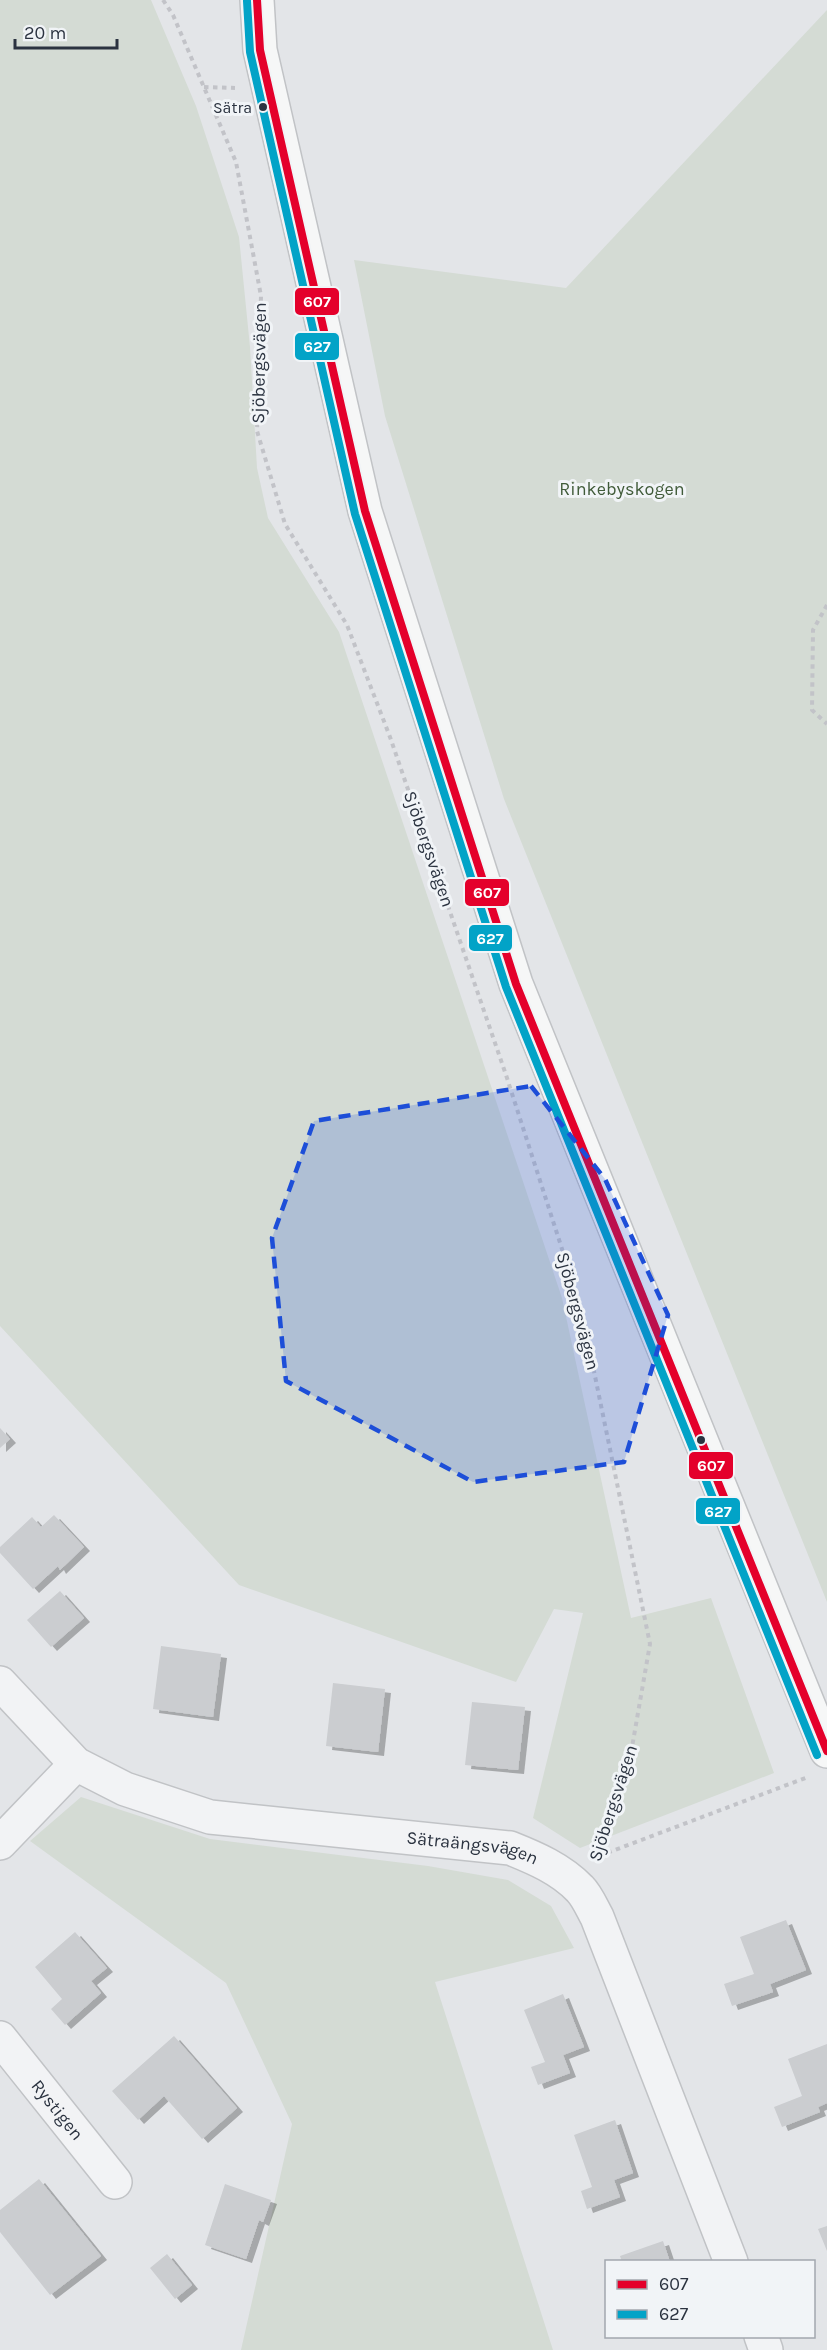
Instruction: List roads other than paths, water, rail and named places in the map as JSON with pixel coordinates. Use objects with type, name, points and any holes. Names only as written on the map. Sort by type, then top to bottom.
[{"type":"main road","points":[[257,0],[260,50],[365,511],[516,984],[822,1762]]},
{"type":"street","name":"Sätraängsvägen","points":[[0,1683],[75,1764],[124,1789],[210,1817],[510,1848],[539,1860],[567,1877],[581,1890],[597,1917],[730,2260]]},
{"type":"street","points":[[0,1843],[75,1764]]},
{"type":"street","name":"Rystigen","points":[[0,2037],[115,2182]]},
{"type":"place","name":"Sätra","points":[[263,107]]},
{"type":"park label","name":"Rinkebyskogen","points":[[622,489]]}]
